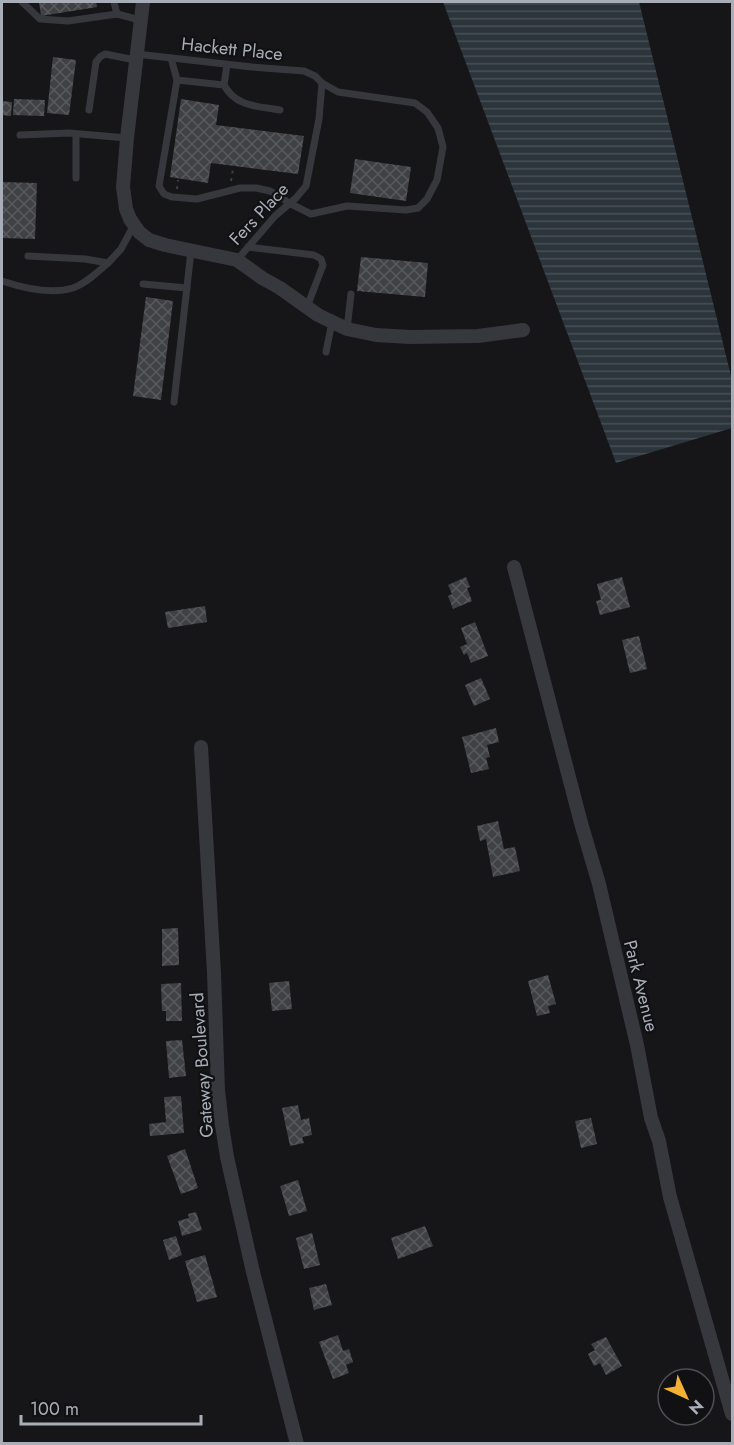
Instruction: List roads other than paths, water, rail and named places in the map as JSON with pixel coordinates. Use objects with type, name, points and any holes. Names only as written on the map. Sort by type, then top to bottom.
[{"type":"street","points":[[143,2],[123,187],[126,209],[139,232],[149,240],[165,245],[237,260],[318,315],[347,329],[376,335],[410,337],[478,336],[523,330]]},
{"type":"street","name":"Park Avenue","points":[[514,567],[599,884],[670,1197],[732,1414]]},
{"type":"street","name":"Gateway Boulevard","points":[[201,747],[218,1090],[222,1125],[253,1272],[297,1443]]},
{"type":"lane","points":[[22,2],[40,19],[68,21],[117,14],[140,21]]},
{"type":"lane","points":[[114,2],[117,14]]},
{"type":"lane","name":"Hackett Place","points":[[89,110],[96,62],[105,54],[304,71],[338,92],[415,103],[427,112],[438,128],[443,147],[437,180],[423,204],[418,208],[406,210],[347,206],[311,214],[289,204],[270,191],[256,188],[240,188],[197,199],[164,194],[159,186],[177,80]]},
{"type":"lane","points":[[171,58],[177,80],[224,85]]},
{"type":"lane","points":[[227,65],[224,85],[234,98],[244,103],[280,110]]},
{"type":"lane","name":"Fers Place","points":[[237,260],[275,216],[306,186],[320,118],[322,83]]},
{"type":"lane","points":[[20,135],[76,134],[127,138]]},
{"type":"lane","points":[[76,134],[76,178]]},
{"type":"lane","points":[[2,281],[29,289],[71,288],[82,283],[108,263],[121,249],[134,225]]},
{"type":"lane","points":[[248,247],[314,255],[321,259],[323,265],[307,307]]},
{"type":"lane","points":[[174,402],[191,251]]},
{"type":"lane","points":[[28,256],[85,259],[108,263]]},
{"type":"lane","points":[[142,284],[187,288]]},
{"type":"lane","points":[[347,329],[351,294]]},
{"type":"lane","points":[[326,352],[332,322]]}]
